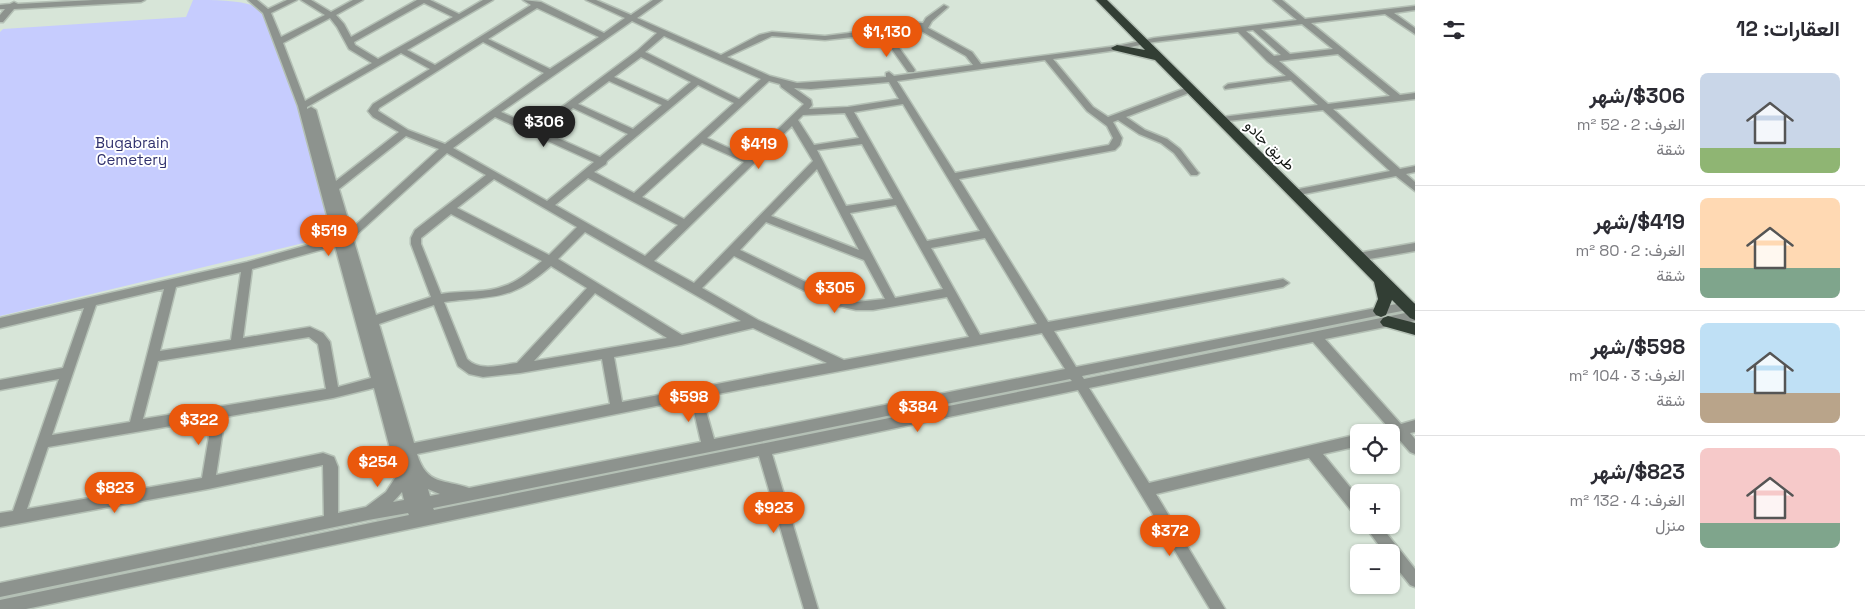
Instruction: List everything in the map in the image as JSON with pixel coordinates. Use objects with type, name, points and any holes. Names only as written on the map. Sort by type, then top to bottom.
[{"type":"highway","name":"طريق جادو","points":[[1101,0],[1126,24],[1147,40],[1161,59],[1413,311]]},
{"type":"highway","points":[[1126,24],[1114,46],[1161,59]]},
{"type":"highway","points":[[1380,279],[1385,300],[1384,316],[1415,329]]},
{"type":"street","points":[[0,7],[75,0]]},
{"type":"street","points":[[0,3],[14,5],[141,0]]},
{"type":"street","points":[[252,0],[270,10]]},
{"type":"street","points":[[263,0],[270,10],[334,188],[372,321],[384,380],[422,519]]},
{"type":"street","points":[[270,10],[293,0]]},
{"type":"street","points":[[305,0],[331,15],[341,26],[352,47],[379,63]]},
{"type":"street","points":[[281,40],[359,0]]},
{"type":"street","points":[[348,42],[424,0],[459,17]]},
{"type":"street","points":[[305,104],[489,0]]},
{"type":"street","points":[[527,0],[604,36]]},
{"type":"street","points":[[590,0],[772,74],[796,79],[820,80],[890,76],[910,70],[1048,58],[1147,40],[1414,9]]},
{"type":"street","points":[[600,0],[663,32],[772,79],[797,86],[811,86],[1114,46]]},
{"type":"street","points":[[0,324],[247,266],[338,241],[348,236],[446,148],[620,25],[648,0]]},
{"type":"street","points":[[631,16],[658,0]]},
{"type":"street","points":[[1277,0],[1398,98]]},
{"type":"street","points":[[538,4],[376,106],[373,111],[376,115],[405,132],[446,148],[550,205],[584,227],[647,260],[754,323],[842,365]]},
{"type":"street","points":[[0,20],[14,5]]},
{"type":"street","points":[[924,26],[944,6]]},
{"type":"street","points":[[1387,12],[1415,32]]},
{"type":"street","points":[[725,54],[762,36],[772,34],[825,38],[883,32],[887,28],[902,24],[924,26]]},
{"type":"street","points":[[924,26],[926,32],[960,48],[977,64]]},
{"type":"street","points":[[1255,28],[1288,57]]},
{"type":"street","points":[[1239,30],[1290,78],[1415,188]]},
{"type":"street","points":[[536,131],[640,53],[663,32]]},
{"type":"street","points":[[883,32],[910,70]]},
{"type":"street","points":[[482,39],[550,73]]},
{"type":"street","points":[[401,50],[435,68]]},
{"type":"street","points":[[1270,59],[1341,51]]},
{"type":"street","points":[[640,53],[740,104]]},
{"type":"street","points":[[952,177],[1112,148],[1117,145],[1119,140],[1117,132],[1107,121],[1090,109],[1048,58]]},
{"type":"street","points":[[890,76],[1218,609]]},
{"type":"street","points":[[608,77],[669,105]]},
{"type":"street","points":[[1228,87],[1290,78]]},
{"type":"street","points":[[635,198],[740,104],[772,79]]},
{"type":"street","points":[[647,260],[808,105],[808,102],[772,79]]},
{"type":"street","points":[[550,205],[697,81]]},
{"type":"street","points":[[1107,121],[1191,89]]},
{"type":"street","points":[[1222,120],[1415,96]]},
{"type":"street","points":[[801,112],[848,110],[905,101]]},
{"type":"street","points":[[305,104],[338,241],[384,380],[410,450],[410,473],[392,494],[368,513]]},
{"type":"street","points":[[572,104],[635,134]]},
{"type":"street","points":[[848,110],[977,340]]},
{"type":"street","points":[[495,113],[603,162]]},
{"type":"street","points":[[1118,116],[1142,132],[1164,141],[1177,151],[1194,173]]},
{"type":"street","points":[[793,120],[812,148],[892,303]]},
{"type":"street","points":[[334,188],[405,132]]},
{"type":"street","points":[[702,138],[750,161]]},
{"type":"street","points":[[812,148],[865,140]]},
{"type":"street","points":[[695,289],[818,162]]},
{"type":"street","points":[[1294,193],[1415,169]]},
{"type":"street","points":[[589,174],[686,224]]},
{"type":"street","points":[[493,175],[419,233],[416,238],[416,244],[436,300],[462,362],[469,369],[483,372],[520,368],[681,340],[754,323]]},
{"type":"street","points":[[844,210],[899,201]]},
{"type":"street","points":[[450,209],[550,260],[681,340]]},
{"type":"street","points":[[764,218],[827,243],[867,256]]},
{"type":"street","points":[[372,321],[436,300],[484,296],[504,291],[520,284],[550,260],[584,227]]},
{"type":"street","points":[[924,245],[987,234]]},
{"type":"street","points":[[1358,257],[1415,247]]},
{"type":"street","points":[[733,251],[837,302],[856,306],[873,306],[950,292]]},
{"type":"street","points":[[236,343],[247,266]]},
{"type":"street","points":[[410,450],[695,393],[1283,283]]},
{"type":"street","points":[[135,427],[171,284]]},
{"type":"street","points":[[520,368],[594,287]]},
{"type":"street","points":[[18,516],[91,304]]},
{"type":"street","points":[[0,590],[368,513],[472,494],[1073,372],[1413,311]]},
{"type":"street","points":[[0,607],[1316,337],[1384,316]]},
{"type":"street","points":[[153,357],[310,332],[319,336],[324,342],[332,394]]},
{"type":"street","points":[[1316,337],[1388,424]]},
{"type":"street","points":[[607,353],[617,408]]},
{"type":"street","points":[[0,385],[68,372]]},
{"type":"street","points":[[43,442],[332,394],[384,380]]},
{"type":"street","points":[[695,393],[709,446]]},
{"type":"street","points":[[208,483],[219,412]]},
{"type":"street","points":[[1400,430],[1415,426]]},
{"type":"street","points":[[1400,436],[1415,448]]},
{"type":"street","points":[[1146,490],[1350,442]]},
{"type":"street","points":[[764,450],[812,609]]},
{"type":"street","points":[[1312,451],[1350,498]]},
{"type":"street","points":[[0,520],[208,483],[326,459],[332,468],[331,522]]},
{"type":"street","points":[[410,473],[436,487],[472,494]]},
{"type":"street","points":[[1378,534],[1415,580]]},
{"type":"green space","name":"Bugabrain Cemetery","points":[[193,0],[240,2],[265,10],[298,103],[333,224],[320,239],[0,316],[0,32],[3,29],[186,17]]}]
